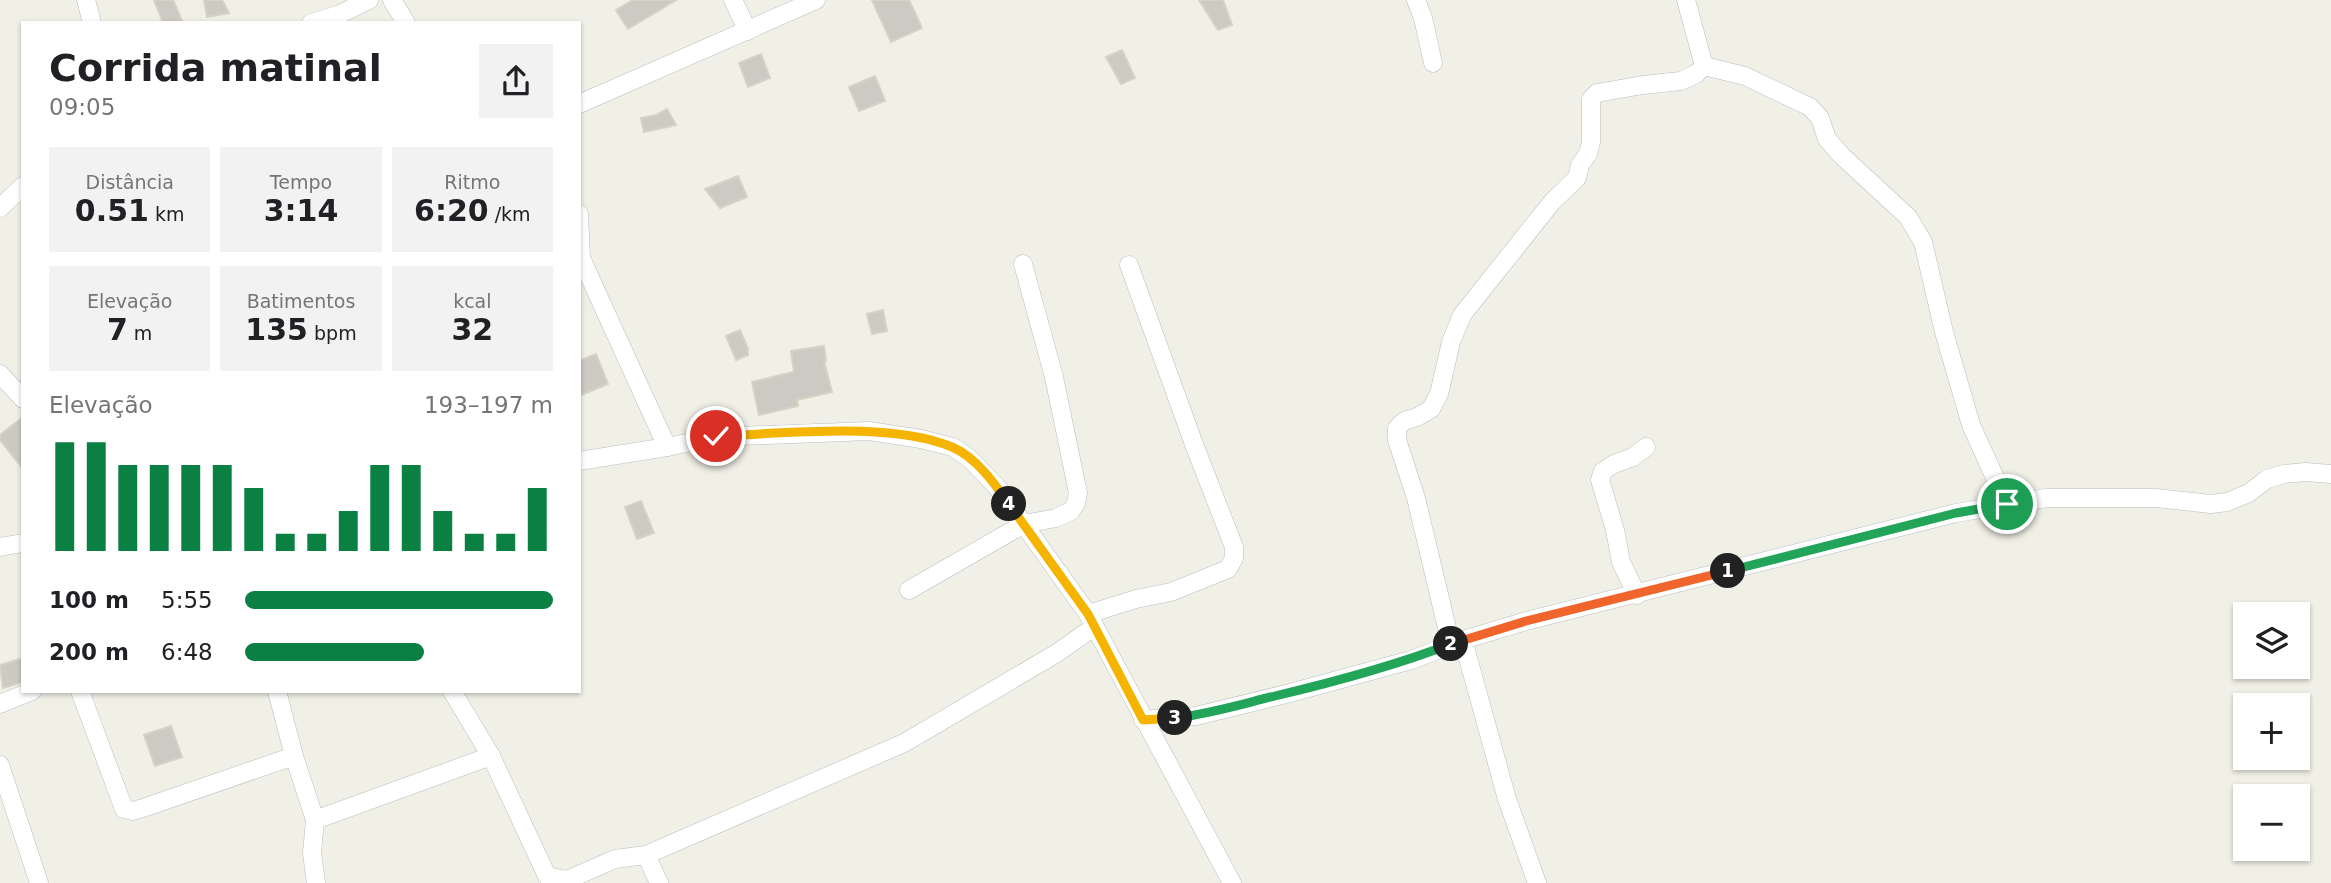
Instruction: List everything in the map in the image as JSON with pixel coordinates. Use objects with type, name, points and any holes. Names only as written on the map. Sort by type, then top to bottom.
[{"type":"street","points":[[86,0],[91,21]]},
{"type":"street","points":[[318,21],[338,15],[369,0]]},
{"type":"street","points":[[392,0],[405,21]]},
{"type":"street","points":[[733,0],[748,31]]},
{"type":"street","points":[[581,103],[816,0]]},
{"type":"street","points":[[1416,0],[1433,63]]},
{"type":"street","points":[[1686,0],[1704,66]]},
{"type":"street","points":[[1704,66],[1745,76],[1810,107],[1820,118],[1828,139],[1842,156],[1908,217],[1923,242],[1944,332],[1971,425],[2007,504]]},
{"type":"street","points":[[1537,883],[1457,642],[1397,440],[1397,428],[1404,421],[1430,410],[1439,394],[1451,342],[1462,315],[1552,202],[1577,178],[1591,142],[1591,99],[1597,93],[1681,81],[1696,74],[1704,66]]},
{"type":"street","points":[[0,208],[21,188]]},
{"type":"street","points":[[581,258],[667,447]]},
{"type":"street","points":[[909,590],[1024,524],[1056,518],[1071,511],[1076,503],[1078,493],[1054,377],[1023,264]]},
{"type":"street","points":[[453,693],[491,756],[547,876],[567,880],[615,859],[646,855],[904,743],[1057,653],[1091,621],[1136,599],[1171,592],[1228,569],[1234,558],[1234,547],[1129,265]]},
{"type":"street","points":[[0,374],[21,397]]},
{"type":"street","points":[[581,461],[716,436],[869,431],[953,447],[969,458],[997,487],[1091,621],[1232,883]]},
{"type":"street","points":[[1637,595],[1621,562],[1615,530],[1600,480],[1603,471],[1633,457],[1646,447]]},
{"type":"street","points":[[1143,720],[1196,716],[1411,660],[1457,642],[1526,621],[1956,513],[2046,498],[2156,498],[2211,504],[2227,502],[2249,493],[2267,479],[2284,474],[2331,474]]},
{"type":"street","points":[[0,547],[21,543]]},
{"type":"street","points":[[0,704],[27,693]]},
{"type":"street","points":[[80,693],[124,809],[133,811],[146,807],[294,756]]},
{"type":"street","points":[[277,693],[315,820],[313,852],[316,883]]},
{"type":"street","points":[[315,820],[491,756]]},
{"type":"street","points":[[0,765],[39,883]]},
{"type":"street","points":[[646,855],[659,883]]},
{"type":"building","points":[[154,0],[173,0],[182,21],[162,21]]},
{"type":"building","points":[[204,0],[222,0],[229,13],[207,17]]},
{"type":"building","points":[[633,0],[676,0],[628,29],[616,10]]},
{"type":"building","points":[[872,0],[909,0],[922,28],[891,42]]},
{"type":"building","points":[[1199,0],[1223,0],[1232,25],[1218,30]]},
{"type":"building","points":[[1122,50],[1135,78],[1121,84],[1106,57]]},
{"type":"building","points":[[761,54],[770,78],[748,87],[739,63]]},
{"type":"building","points":[[875,76],[885,101],[859,111],[849,87]]},
{"type":"building","points":[[667,109],[676,125],[644,132],[641,118]]},
{"type":"building","points":[[738,176],[747,197],[720,208],[705,189]]},
{"type":"building","points":[[883,310],[887,331],[872,334],[867,314]]},
{"type":"building","points":[[740,330],[748,355],[736,360],[726,336]]},
{"type":"building","points":[[824,346],[824,361],[832,392],[797,400],[798,406],[759,415],[752,382],[794,372],[791,351]]},
{"type":"building","points":[[596,354],[608,384],[581,395],[581,360]]},
{"type":"building","points":[[21,419],[21,466],[0,440],[0,435]]},
{"type":"building","points":[[641,501],[654,533],[637,539],[625,507]]},
{"type":"building","points":[[21,659],[21,683],[3,688],[0,665]]},
{"type":"building","points":[[171,726],[182,757],[155,766],[144,735]]},
{"type":"route","points":[[716,436],[869,431],[953,447],[969,458],[997,487],[1088,614],[1143,720],[1196,716],[1290,693],[1411,660],[1462,640],[1526,621],[1956,513],[2007,504]]}]
